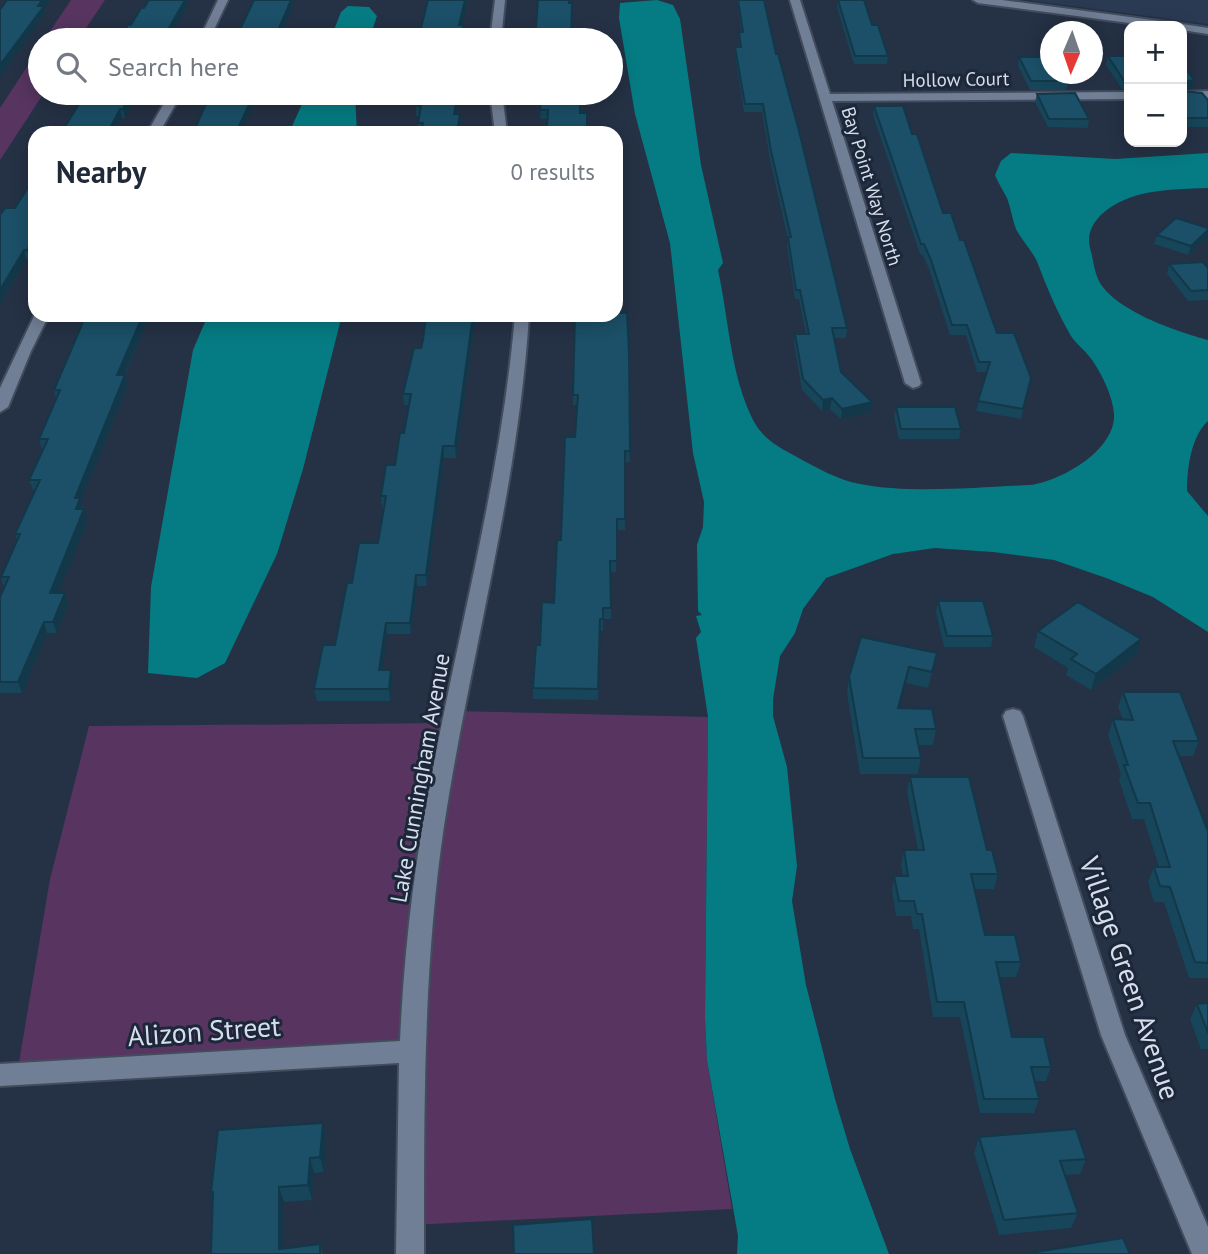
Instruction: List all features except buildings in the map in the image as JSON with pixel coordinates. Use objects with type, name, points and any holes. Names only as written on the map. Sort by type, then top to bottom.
[{"type":"street","points":[[210,28],[223,0]]},
{"type":"street","points":[[497,28],[500,0]]},
{"type":"street","name":"Bay Point Way North","points":[[795,0],[913,383]]},
{"type":"street","points":[[978,0],[1137,21]]},
{"type":"street","points":[[1187,28],[1208,31]]},
{"type":"street","name":"Hollow Court","points":[[825,98],[1124,95]]},
{"type":"street","points":[[1187,95],[1208,95]]},
{"type":"street","points":[[157,126],[169,105]]},
{"type":"street","points":[[498,105],[500,126]]},
{"type":"street","points":[[0,407],[38,322]]},
{"type":"street","name":"Lake Cunningham Avenue","points":[[410,1254],[412,1051],[425,881],[443,767],[495,533],[512,432],[521,322]]},
{"type":"street","name":"Village Green Avenue","points":[[1013,716],[1113,1035],[1206,1254]]},
{"type":"street","name":"Alizon Street","points":[[0,1074],[412,1051]]},
{"type":"shaded area","points":[[71,0],[105,0],[86,28],[52,28]]},
{"type":"shaded area","points":[[657,0],[673,5],[680,19],[701,165],[723,263],[718,270],[731,346],[739,384],[753,420],[761,432],[784,450],[836,477],[852,482],[900,489],[1030,485],[1071,470],[1096,451],[1106,440],[1112,427],[1114,414],[1109,393],[1096,366],[1071,336],[1062,319],[1036,260],[1016,229],[1007,198],[995,175],[1001,161],[1011,153],[1115,159],[1208,153],[1208,188],[1158,191],[1129,198],[1099,217],[1089,239],[1098,279],[1117,300],[1147,318],[1208,340],[1208,421],[1194,444],[1189,463],[1187,491],[1208,516],[1208,632],[1153,597],[1054,560],[935,548],[893,554],[826,578],[803,609],[795,633],[780,656],[773,716],[787,767],[797,866],[792,901],[806,985],[850,1149],[889,1254],[737,1254],[738,1236],[707,1060],[705,1018],[708,717],[696,638],[701,632],[696,616],[702,615],[698,611],[697,545],[703,527],[704,502],[693,453],[670,243],[635,114],[623,28],[621,28],[619,18],[620,3]]},
{"type":"shaded area","points":[[1028,0],[1208,0],[1208,24]]},
{"type":"shaded area","points":[[348,6],[369,7],[377,16],[373,28],[335,28],[341,12]]},
{"type":"shaded area","points":[[28,65],[28,105],[36,105],[0,160],[0,108]]},
{"type":"shaded area","points":[[302,105],[356,105],[357,126],[292,126]]},
{"type":"shaded area","points":[[205,322],[340,322],[303,469],[277,554],[225,663],[197,678],[148,673],[151,587],[193,350]]},
{"type":"shaded area","points":[[455,711],[708,717],[705,1018],[707,1060],[732,1209],[410,1225],[412,1052],[17,1074],[50,879],[89,726],[452,723]]}]
